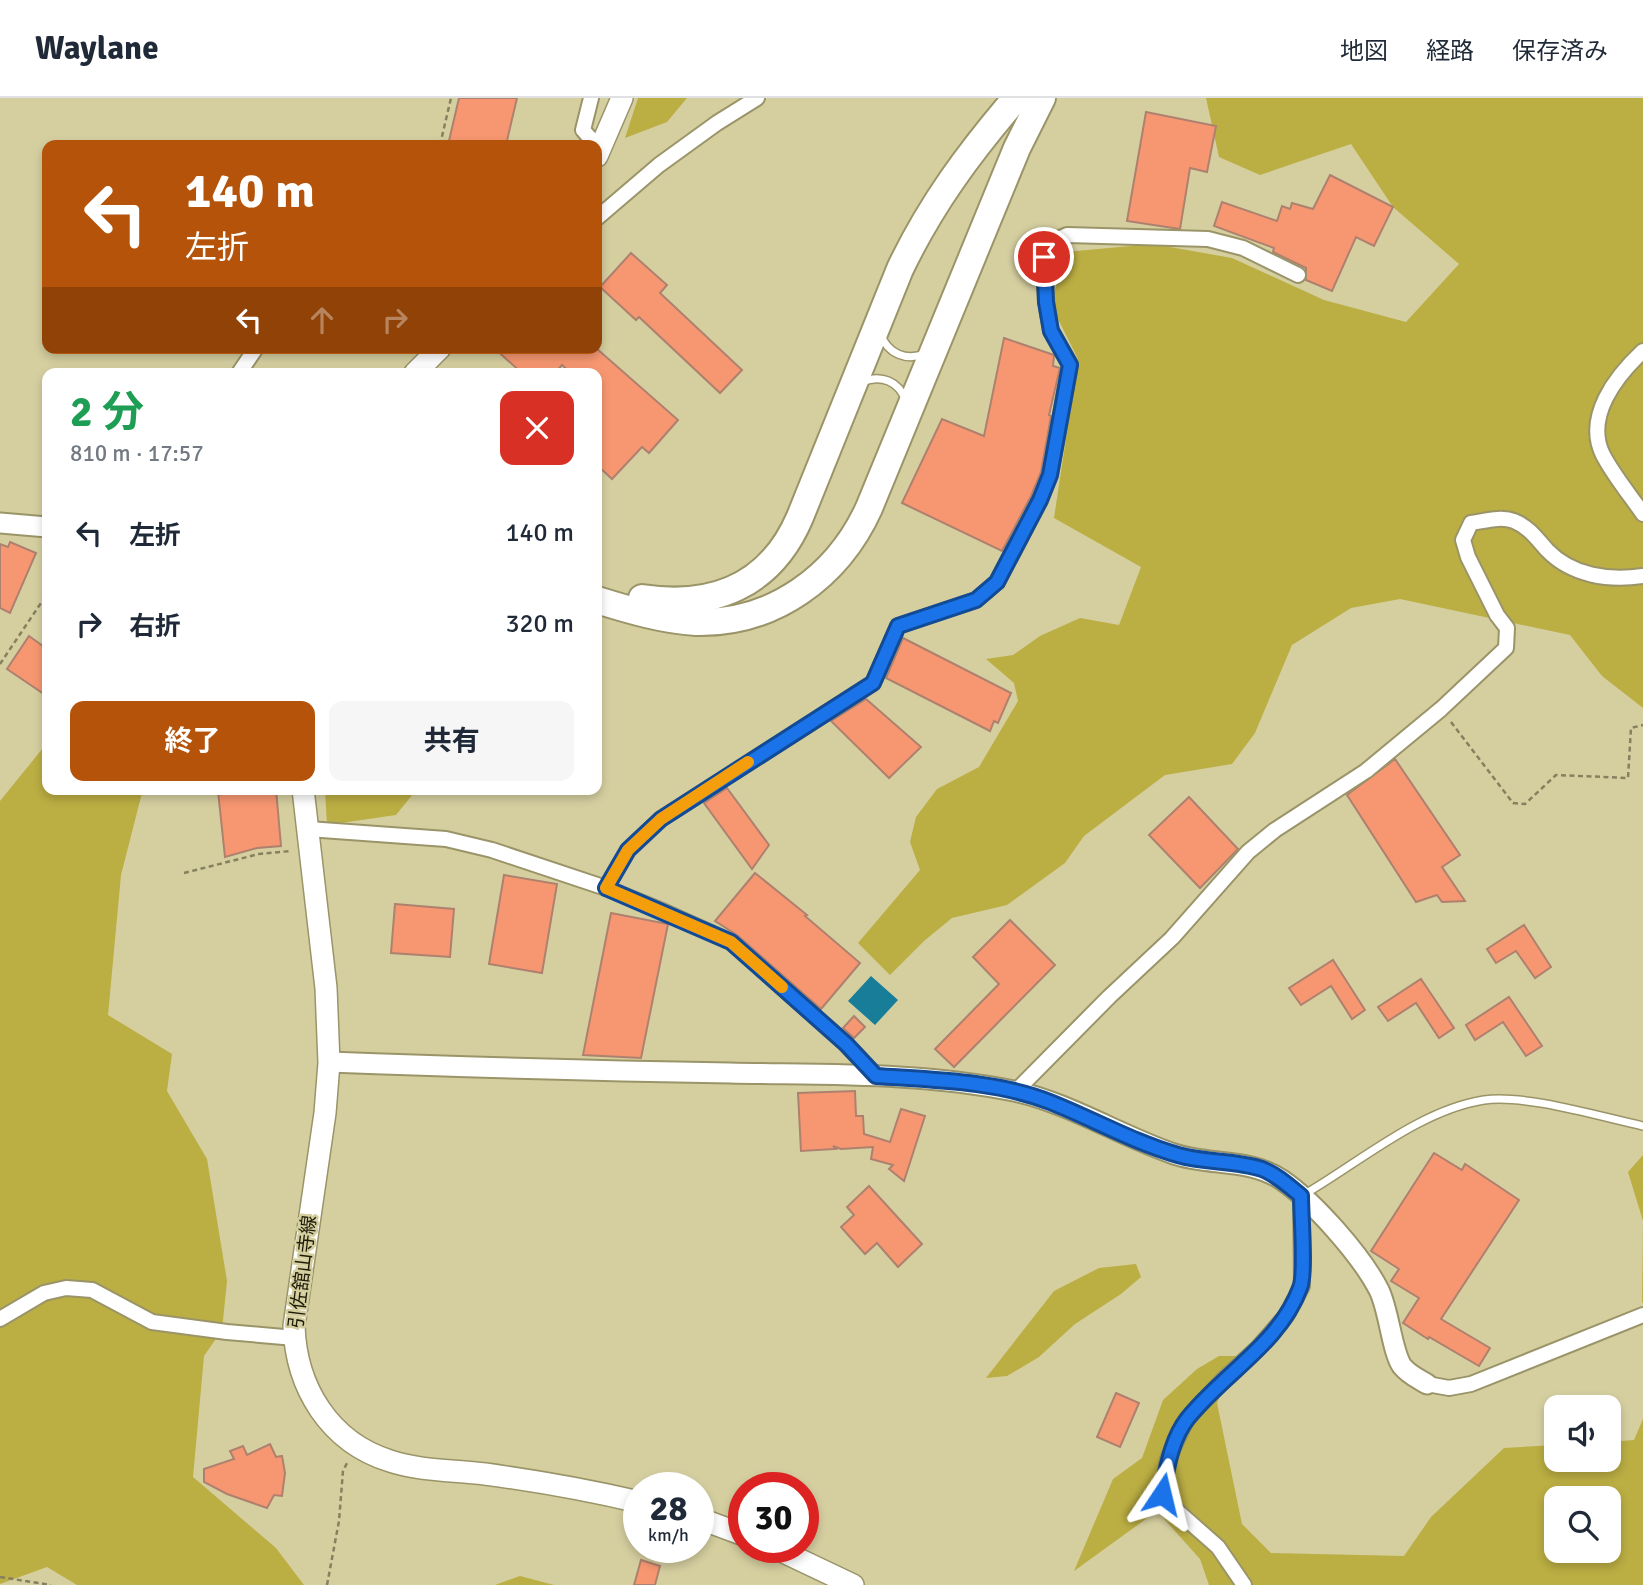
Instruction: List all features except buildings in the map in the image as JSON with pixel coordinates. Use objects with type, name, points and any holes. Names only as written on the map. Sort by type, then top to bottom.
[{"type":"highway","points":[[602,586],[638,597],[684,601],[724,593],[753,579],[776,558],[794,531],[900,269],[933,206],[962,163],[1016,98]]},
{"type":"highway","points":[[602,601],[658,616],[698,622],[747,616],[793,597],[825,573],[851,543],[869,508],[1017,148],[1042,98]]},
{"type":"main road","points":[[602,145],[622,98]]},
{"type":"main road","points":[[420,368],[434,354]]},
{"type":"main road","name":"引佐舘山寺線","points":[[304,795],[326,988],[328,1062],[325,1113],[296,1309],[298,1362],[310,1395],[330,1424],[355,1445],[390,1461],[572,1487],[623,1498]]},
{"type":"main road","points":[[807,1563],[853,1585]]},
{"type":"street","points":[[591,98],[583,130],[592,140]]},
{"type":"street","points":[[602,214],[659,165],[757,98]]},
{"type":"street","points":[[606,888],[628,850],[661,819],[873,683],[898,626],[976,600],[997,582],[1040,500],[1050,475],[1070,365],[1051,331],[1046,302],[1044,257],[1052,242],[1067,235],[1208,239],[1243,248],[1298,275]]},
{"type":"street","points":[[1643,351],[1604,400],[1597,424],[1602,453],[1643,514]]},
{"type":"street","points":[[1016,1091],[1172,938],[1248,852],[1275,830],[1366,771],[1441,709],[1506,648],[1507,628],[1497,615],[1465,549],[1463,540],[1471,523],[1496,519],[1514,521],[1534,534],[1549,552],[1578,571],[1619,579],[1643,576]]},
{"type":"street","points":[[0,523],[42,527]]},
{"type":"street","points":[[309,839],[446,839],[492,850],[606,888],[731,942],[846,1044],[876,1076]]},
{"type":"street","points":[[328,1062],[876,1076],[939,1080],[1016,1091],[1049,1101],[1151,1146],[1181,1156],[1263,1170],[1282,1180],[1355,1251],[1380,1291],[1401,1364],[1410,1374],[1427,1384],[1449,1388],[1471,1384],[1643,1315]]},
{"type":"street","points":[[1244,1585],[1218,1547],[1175,1510],[1162,1494],[1168,1459],[1186,1420],[1286,1316],[1302,1286],[1301,1196]]},
{"type":"street","points":[[0,1319],[44,1293],[66,1288],[92,1290],[152,1322],[295,1338]]},
{"type":"lane","points":[[881,315],[879,331],[882,339],[891,351],[899,355],[922,355],[935,345],[939,338]]},
{"type":"lane","points":[[848,398],[852,391],[865,381],[888,380],[901,390],[905,397],[905,421]]},
{"type":"lane","points":[[1301,1196],[1412,1126],[1451,1108],[1486,1100],[1545,1105],[1643,1126]]},
{"type":"path","points":[[440,140],[451,98]]},
{"type":"path","points":[[0,664],[42,601]]},
{"type":"path","points":[[1441,709],[1513,803],[1525,804],[1556,775],[1628,778],[1631,728],[1643,725]]},
{"type":"path","points":[[184,873],[309,839]]},
{"type":"path","points":[[327,1585],[339,1521],[343,1471],[355,1445]]},
{"type":"path","points":[[0,1577],[51,1585]]},
{"type":"shaded area","points":[[638,98],[687,98],[667,122],[625,138]]},
{"type":"shaded area","points":[[1206,98],[1643,98],[1643,708],[1602,676],[1570,635],[1400,599],[1351,608],[1292,645],[1255,733],[1232,764],[1165,775],[1084,836],[1065,863],[1007,905],[952,918],[890,975],[858,943],[920,870],[910,842],[916,817],[937,789],[979,767],[1018,701],[1014,683],[986,659],[1013,655],[1040,636],[1080,618],[1119,625],[1141,567],[1054,518],[1078,359],[1051,305],[1065,252],[1153,244],[1232,258],[1324,300],[1406,322],[1459,264],[1393,207],[1351,144],[1260,175],[1219,157]]},
{"type":"shaded area","points":[[42,749],[42,795],[141,795],[121,875],[108,1015],[172,1054],[167,1091],[207,1159],[227,1281],[222,1330],[204,1356],[193,1477],[276,1548],[304,1585],[77,1585],[47,1567],[0,1584],[0,801]]},
{"type":"shaded area","points":[[325,795],[412,795],[396,815],[327,825]]},
{"type":"shaded area","points":[[1643,1155],[1643,1221],[1628,1172]]},
{"type":"shaded area","points":[[1643,1221],[1643,1302],[1642,1303]]},
{"type":"shaded area","points":[[1136,1264],[1141,1277],[1121,1294],[1075,1324],[1039,1357],[1007,1376],[986,1378],[1054,1291],[1099,1268]]},
{"type":"shaded area","points":[[1219,1356],[1237,1356],[1217,1403],[1242,1524],[1271,1553],[1404,1556],[1431,1517],[1504,1448],[1544,1446],[1544,1472],[1621,1472],[1621,1441],[1634,1440],[1643,1419],[1643,1585],[1209,1585],[1200,1559],[1157,1511],[1074,1571],[1113,1479],[1142,1458],[1163,1400],[1197,1369]]},
{"type":"shaded area","points":[[520,1576],[554,1585],[495,1585]]},
{"type":"water","points":[[871,976],[898,1000],[875,1025],[848,1001]]},
{"type":"slow traffic","points":[[748,762],[661,819],[628,850],[606,888],[731,942],[782,987]]},
{"type":"route","points":[[1044,257],[1046,302],[1051,331],[1070,365],[1050,475],[1040,500],[997,582],[976,600],[898,626],[873,683],[661,819],[628,850],[606,888],[731,942],[846,1044],[876,1076],[939,1080],[1016,1091],[1049,1101],[1151,1146],[1181,1156],[1263,1170],[1282,1180],[1301,1196],[1302,1286],[1286,1316],[1186,1420],[1168,1459],[1162,1494]]}]
